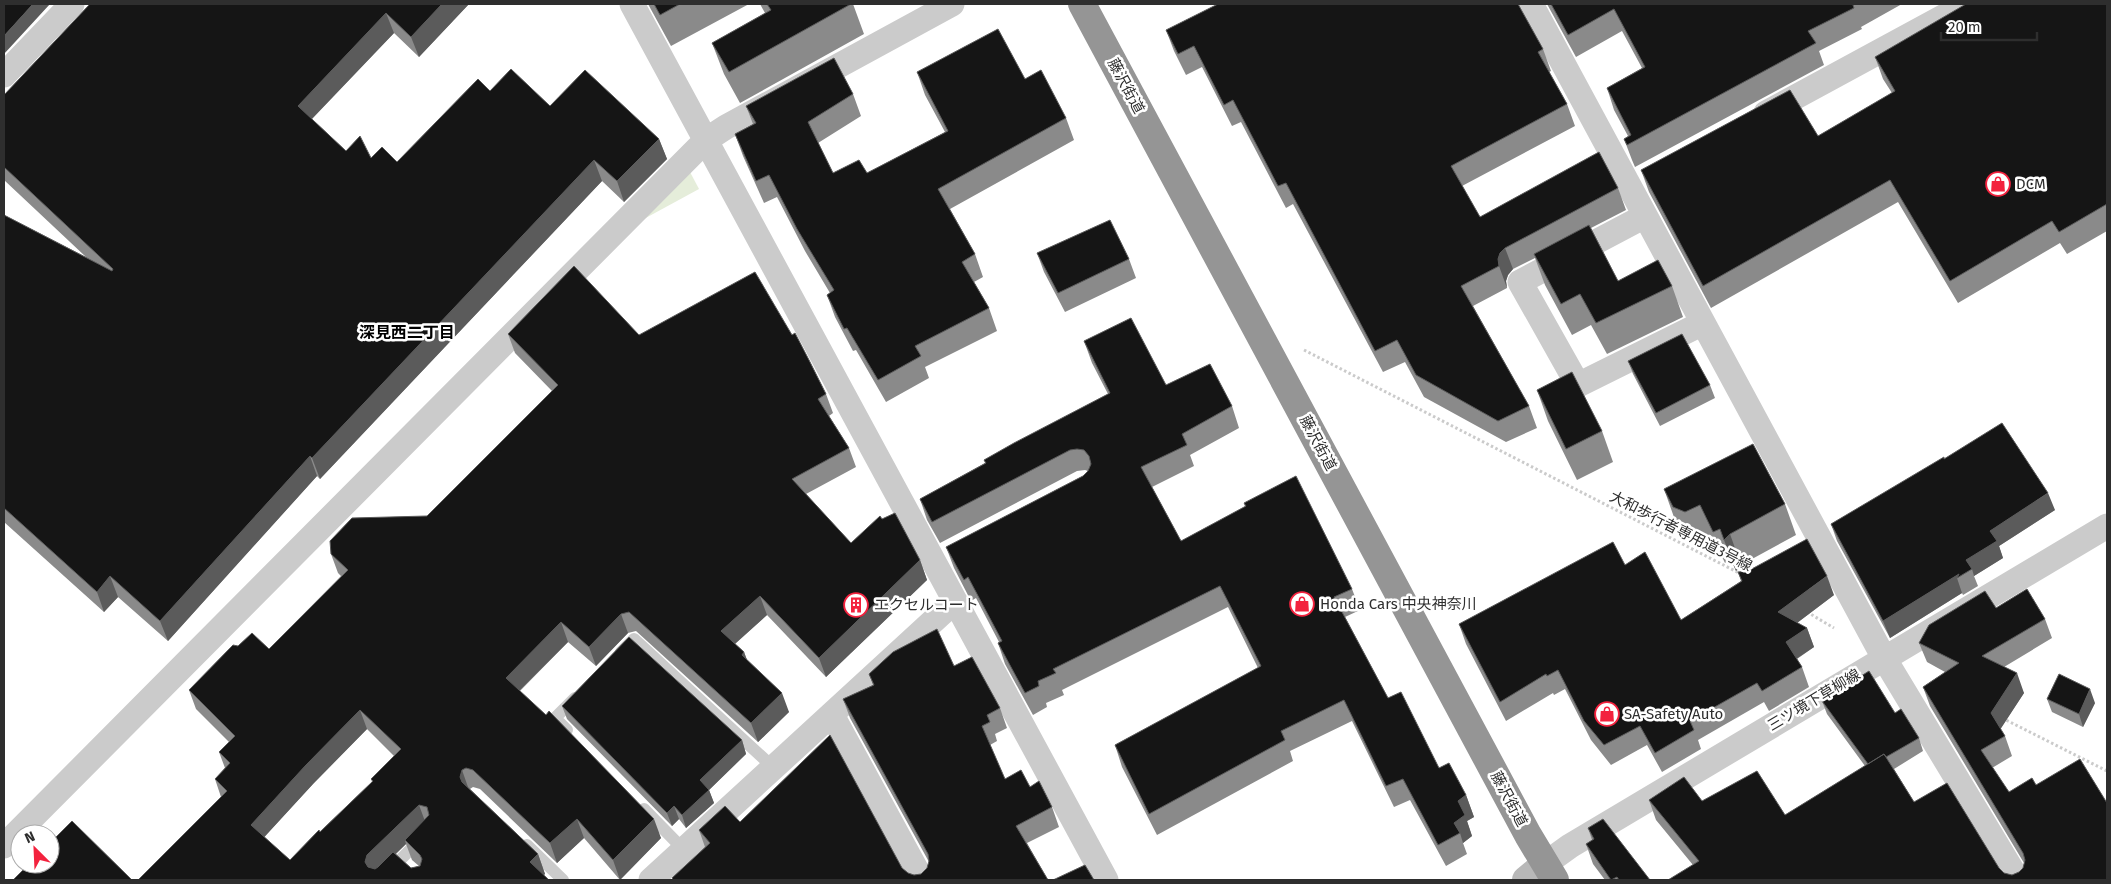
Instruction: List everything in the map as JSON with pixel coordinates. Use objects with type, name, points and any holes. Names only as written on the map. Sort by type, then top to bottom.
[{"type":"highway","name":"藤沢街道","points":[[1082,4],[1542,875]]},
{"type":"street","points":[[4,75],[72,4]]},
{"type":"street","points":[[632,4],[706,140],[943,558],[954,601],[1106,880]]},
{"type":"street","points":[[4,846],[706,140],[726,127],[952,4]]},
{"type":"street","points":[[1531,4],[1638,182],[1645,216],[1884,658],[2018,880]]},
{"type":"street","points":[[1742,126],[1967,4]]},
{"type":"street","points":[[1645,216],[1520,282],[1578,385],[1703,323]]},
{"type":"street","name":"三ツ境下草柳線","points":[[1542,875],[1570,846],[2107,526]]},
{"type":"street","points":[[1797,551],[1820,538]]},
{"type":"street","points":[[651,880],[954,601]]},
{"type":"street","points":[[832,715],[922,880]]},
{"type":"lane","points":[[614,659],[634,639],[774,768]]},
{"type":"lane","points":[[575,739],[555,718],[581,692]]},
{"type":"lane","points":[[636,801],[684,850]]},
{"type":"lane","points":[[380,880],[404,863],[428,832]]},
{"type":"lane","points":[[516,834],[563,880]]},
{"type":"path","name":"大和歩行者専用道3号線","points":[[1303,350],[1748,578]]},
{"type":"path","points":[[1799,608],[1842,633]]},
{"type":"path","points":[[2000,716],[2107,771]]},
{"type":"green space","points":[[690,172],[699,189],[642,220]]},
{"type":"building","points":[[4,4],[33,4],[4,36]]},
{"type":"building","points":[[90,4],[442,4],[411,37],[386,13],[298,106],[346,151],[360,136],[371,158],[382,147],[397,162],[478,79],[490,91],[511,69],[550,106],[585,70],[659,139],[617,181],[594,160],[312,458],[310,456],[160,621],[110,576],[97,592],[4,508],[4,215],[112,271],[113,269],[4,167],[4,95]]},
{"type":"building","points":[[654,4],[680,4],[660,15]]},
{"type":"building","points":[[767,4],[851,4],[729,72],[712,43],[771,10]]},
{"type":"building","points":[[1218,4],[1518,4],[1543,49],[1538,52],[1567,104],[1451,166],[1480,217],[1599,152],[1618,188],[1505,248],[1500,253],[1498,259],[1499,266],[1461,286],[1529,406],[1498,421],[1416,375],[1397,340],[1375,351],[1286,183],[1278,186],[1233,100],[1224,105],[1194,46],[1178,54],[1166,30]]},
{"type":"building","points":[[1551,4],[1856,4],[1853,5],[1854,8],[1808,31],[1816,43],[1627,145],[1624,139],[1631,135],[1607,88],[1645,67],[1614,9],[1568,35]]},
{"type":"building","name":"DCM","points":[[1966,4],[2107,4],[2107,204],[2059,232],[2052,221],[1950,281],[1890,180],[1703,286],[1641,170],[1790,90],[1818,136],[1895,91],[1875,57]]},
{"type":"building","points":[[998,29],[1025,79],[1041,70],[1066,118],[938,189],[975,254],[962,262],[989,308],[915,346],[921,356],[878,380],[847,328],[844,329],[827,295],[834,290],[797,229],[769,175],[756,181],[735,134],[756,123],[746,106],[834,58],[853,94],[808,122],[833,173],[859,160],[867,173],[948,131],[917,72]]},
{"type":"building","points":[[1110,220],[1129,259],[1058,293],[1037,253]]},
{"type":"building","points":[[1589,225],[1618,281],[1658,260],[1672,286],[1596,323],[1580,294],[1561,304],[1534,254]]},
{"type":"building","points":[[574,266],[639,335],[755,272],[792,335],[795,333],[826,394],[818,399],[849,448],[792,479],[851,543],[880,516],[882,519],[895,513],[920,560],[819,658],[760,596],[721,631],[744,652],[742,655],[782,693],[751,723],[629,612],[621,614],[589,647],[561,622],[506,678],[546,715],[549,711],[654,819],[613,860],[577,819],[550,843],[473,770],[466,768],[462,770],[460,777],[462,782],[538,854],[530,862],[549,880],[138,880],[227,791],[215,779],[230,763],[219,752],[235,736],[189,690],[233,645],[238,646],[252,633],[269,649],[348,570],[331,554],[330,541],[352,518],[427,516],[558,385],[508,334]],"holes":[[[360,710],[401,749],[371,779],[373,781],[320,832],[319,830],[290,860],[251,825]],[[419,805],[427,807],[429,815],[405,840],[420,855],[422,859],[420,866],[411,868],[393,852],[375,869],[368,867],[365,862],[367,855]]]},
{"type":"building","points":[[1131,318],[1166,385],[1210,364],[1232,406],[1182,434],[1187,445],[1141,467],[1181,541],[1246,506],[1244,503],[1296,476],[1352,589],[1334,597],[1388,698],[1401,692],[1439,768],[1449,763],[1466,795],[1458,801],[1465,815],[1454,823],[1460,833],[1438,845],[1403,779],[1386,786],[1344,700],[1281,731],[1285,740],[1149,814],[1115,745],[1261,666],[1220,586],[1053,669],[1056,673],[1038,681],[1039,686],[1025,693],[998,643],[1002,641],[968,577],[964,580],[946,547],[1083,476],[1091,464],[1089,456],[1084,450],[1070,450],[932,522],[920,499],[986,463],[984,460],[1014,443],[1110,393],[1084,341]]},
{"type":"building","points":[[1682,334],[1710,385],[1656,413],[1628,361]]},
{"type":"building","points":[[1572,372],[1602,431],[1566,449],[1537,390]]},
{"type":"building","points":[[2002,423],[2048,493],[1990,531],[1997,541],[1966,560],[1972,569],[1957,578],[1959,574],[1883,621],[1831,524],[1944,457],[1944,459]]},
{"type":"building","points":[[1753,444],[1785,504],[1730,534],[1724,540],[1720,529],[1713,532],[1700,505],[1685,512],[1673,507],[1664,489]]},
{"type":"building","points":[[1807,539],[1827,576],[1778,612],[1807,628],[1786,642],[1802,667],[1762,691],[1757,683],[1690,721],[1694,730],[1655,753],[1640,726],[1604,745],[1584,721],[1558,670],[1547,676],[1546,674],[1500,702],[1459,624],[1613,542],[1625,565],[1645,552],[1681,620],[1742,581],[1738,572],[1748,571]]},
{"type":"building","points":[[2027,589],[2045,619],[1982,656],[2017,673],[1991,713],[2005,736],[1981,750],[2009,792],[2032,778],[2036,785],[2080,759],[2107,803],[2107,880],[1668,880],[1699,861],[1649,800],[1684,777],[1702,801],[1757,771],[1785,815],[1884,754],[1914,802],[1947,783],[1999,868],[2004,873],[2012,875],[2019,872],[2023,868],[2025,860],[2023,853],[1923,687],[1959,663],[1919,643],[1929,625],[1985,591],[1996,608]]},
{"type":"building","points":[[937,629],[954,666],[972,657],[1000,708],[987,715],[990,722],[982,726],[1005,779],[1021,770],[1030,787],[1039,781],[1052,807],[1016,826],[1048,880],[674,880],[672,878],[710,843],[699,830],[725,806],[740,822],[830,735],[902,868],[914,875],[921,874],[927,868],[928,854],[843,699],[874,685],[869,674],[893,652]]},
{"type":"building","points":[[629,637],[742,740],[700,780],[709,790],[682,815],[674,806],[667,813],[562,706]]},
{"type":"building","points":[[1869,671],[1895,713],[1901,709],[1919,738],[1886,757],[1884,754],[1868,764],[1822,701]]},
{"type":"building","points":[[2059,674],[2090,689],[2079,714],[2047,699]]},
{"type":"building","points":[[1603,819],[1650,880],[1619,880],[1617,877],[1611,880],[1586,844],[1594,839],[1588,828]]},
{"type":"building","points":[[72,821],[132,880],[13,880],[19,874],[60,874],[60,833]]},
{"type":"building","points":[[1085,865],[1094,880],[1053,880]]},
{"type":"place","name":"DCM","points":[[1998,184]]},
{"type":"place","name":"Honda Cars 中央神奈川","points":[[1302,604]]},
{"type":"place","name":"エクセルコート","points":[[856,605]]},
{"type":"place","name":"SA-Safety Auto","points":[[1607,714]]},
{"type":"district","name":"深見西二丁目","points":[[407,332]]}]
